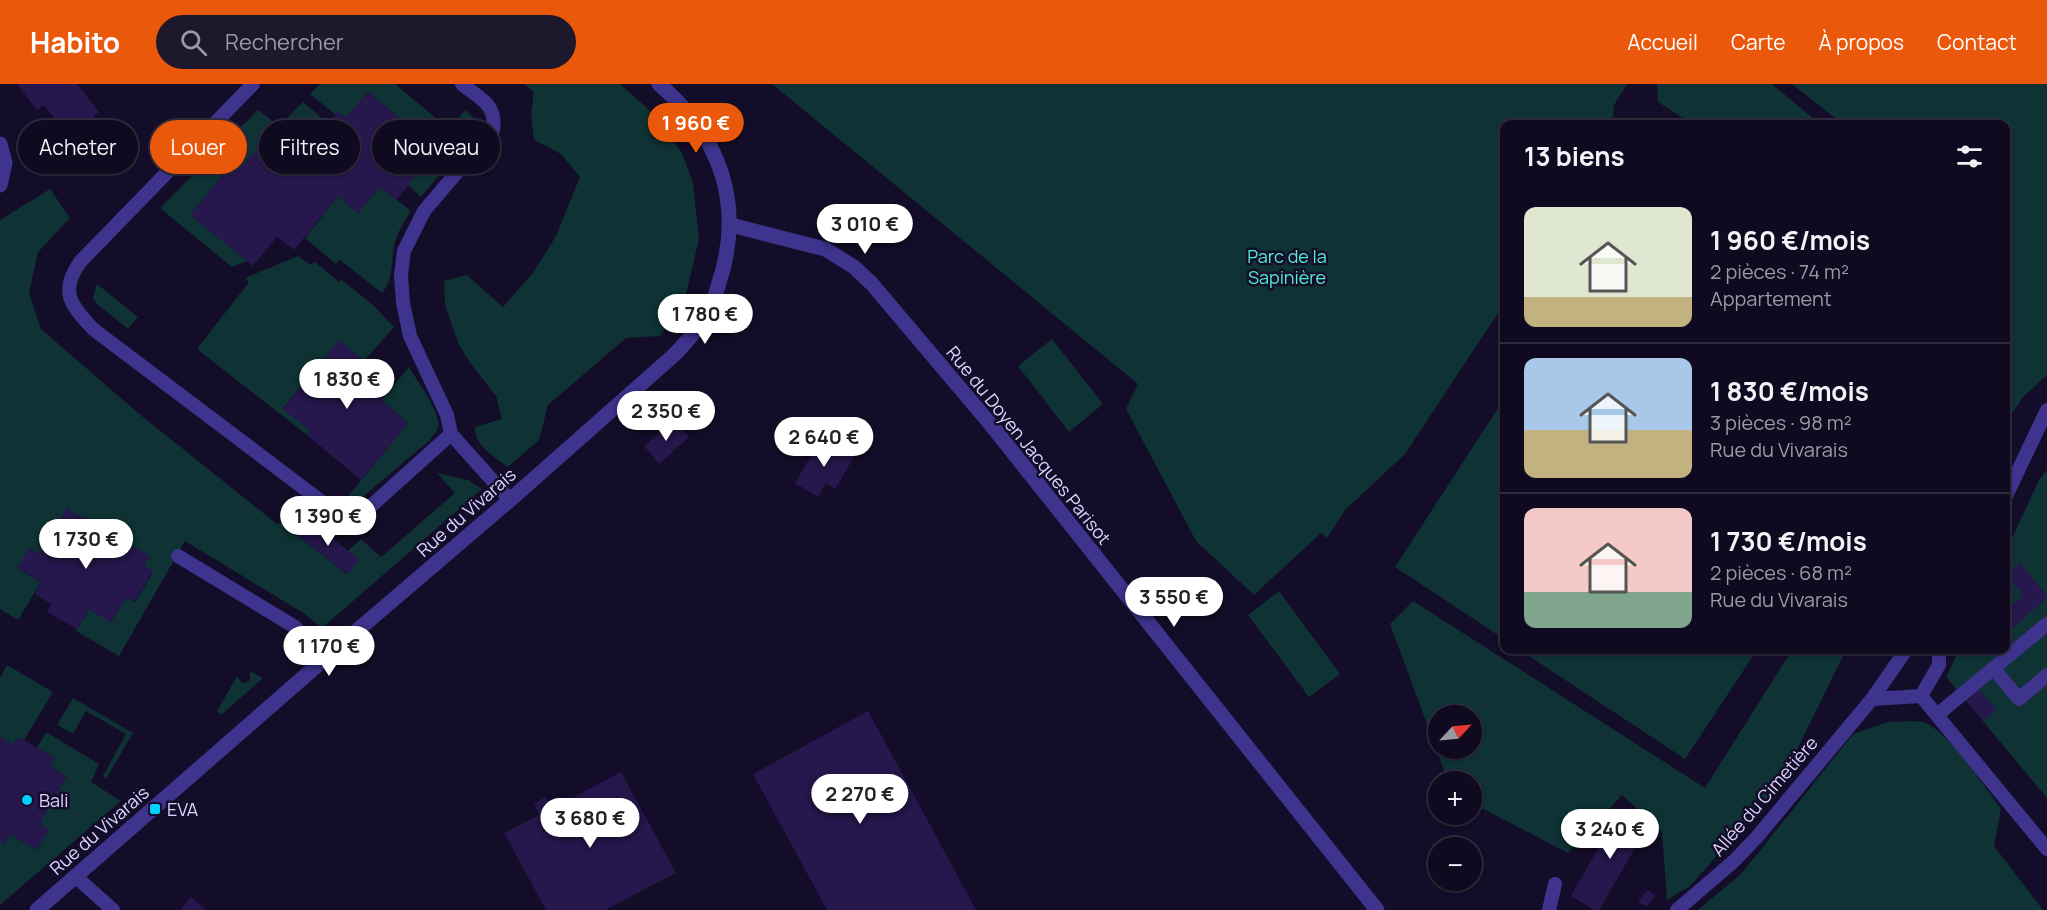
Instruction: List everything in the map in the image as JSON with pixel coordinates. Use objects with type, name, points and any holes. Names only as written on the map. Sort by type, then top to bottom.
[{"type":"street","points":[[659,84],[675,97],[705,135],[728,196],[731,225]]},
{"type":"street","points":[[0,144],[5,163],[0,185]]},
{"type":"street","name":"Rue du Doyen Jacques Parisot","points":[[731,225],[825,249],[838,256],[872,284],[992,426],[1377,910]]},
{"type":"street","name":"Rue du Vivarais","points":[[37,910],[674,355],[711,308],[726,261],[731,225]]},
{"type":"lane","points":[[253,84],[80,262],[70,276],[71,304],[93,329],[334,511],[348,516],[362,515],[451,434]]},
{"type":"lane","points":[[462,84],[490,107],[495,117],[493,130],[424,211],[404,251],[401,275],[403,303],[410,336],[447,415],[451,434],[510,500]]},
{"type":"lane","points":[[2010,490],[2041,440],[2047,411]]},
{"type":"lane","points":[[178,556],[296,627],[324,659]]},
{"type":"lane","points":[[1937,715],[2047,624]]},
{"type":"lane","name":"Allée du Cimetière","points":[[1677,910],[1734,861],[1757,837],[1872,699],[1903,654]]},
{"type":"lane","points":[[1921,696],[1939,665],[1939,654]]},
{"type":"lane","points":[[1993,668],[2019,699],[2047,675]]},
{"type":"lane","points":[[1872,699],[1921,696]]},
{"type":"lane","points":[[1921,696],[2047,849]]},
{"type":"lane","points":[[75,876],[113,910]]},
{"type":"lane","points":[[1549,910],[1555,884]]},
{"type":"green space","points":[[320,84],[395,84],[438,120],[402,120],[368,92],[346,118],[338,112],[336,115],[310,94]]},
{"type":"green space","points":[[524,84],[620,84],[656,116],[682,153],[693,183],[699,239],[687,290],[676,313],[660,336],[626,338],[548,405],[539,440],[508,467],[486,450],[478,440],[475,427],[502,419],[496,396],[459,345],[445,305],[444,281],[467,275],[503,307],[533,273],[556,236],[580,177],[561,154],[534,140],[531,114],[534,92]]},
{"type":"green space","name":"Parc de la Sapinière","points":[[772,84],[1627,84],[1614,105],[1612,120],[1500,120],[1500,310],[1405,454],[1345,510],[1327,538],[1321,533],[1254,595],[1196,541],[1126,409],[1138,384]]},
{"type":"green space","points":[[1657,84],[1772,84],[1815,120],[1686,120],[1658,102]]},
{"type":"green space","points":[[1792,84],[2047,84],[2047,375],[2023,397],[2010,417],[2010,120],[1838,120]]},
{"type":"green space","points":[[303,102],[324,120],[285,120]]},
{"type":"green space","points":[[258,110],[271,120],[259,120],[259,166],[247,167],[247,121]]},
{"type":"green space","points":[[465,110],[476,120],[457,120]]},
{"type":"green space","points":[[194,174],[224,174],[191,215],[247,261],[232,267],[160,208]]},
{"type":"green space","points":[[417,174],[440,174],[421,197],[408,185]]},
{"type":"green space","points":[[380,187],[411,211],[396,238],[391,276],[382,293],[340,260],[336,264],[305,238],[338,196],[358,213]]},
{"type":"green space","points":[[50,189],[70,218],[38,252],[29,293],[41,329],[138,413],[277,524],[299,513],[308,520],[297,535],[347,574],[348,551],[361,539],[381,557],[455,493],[437,473],[468,480],[482,489],[322,628],[303,613],[185,541],[119,656],[76,631],[89,609],[111,622],[126,597],[135,602],[153,572],[144,566],[150,556],[133,547],[39,554],[29,548],[18,569],[41,582],[18,620],[0,609],[0,220]]},
{"type":"green space","points":[[298,256],[311,265],[315,262],[339,282],[342,280],[373,305],[394,327],[364,361],[339,341],[283,408],[310,430],[307,435],[197,349],[249,282],[245,278]]},
{"type":"green space","points":[[97,284],[138,317],[128,329],[97,304],[93,298]]},
{"type":"green space","points":[[1052,339],[1103,404],[1069,432],[1018,366]]},
{"type":"green space","points":[[409,367],[433,406],[438,422],[437,430],[430,440],[358,501],[350,503],[345,500],[408,423],[381,400]]},
{"type":"green space","points":[[1500,405],[1500,636],[1395,567]]},
{"type":"green space","points":[[2047,470],[2047,798],[1946,677],[1957,654],[2010,654],[2010,542],[2039,480]]},
{"type":"green space","points":[[1279,591],[1340,674],[1309,697],[1248,615]]},
{"type":"green space","points":[[1413,601],[1705,788],[1789,654],[1844,654],[1779,786],[1690,886],[1667,900],[1662,832],[1622,795],[1568,853],[1482,808],[1482,771],[1444,771],[1440,759],[1482,759],[1482,705],[1428,705],[1428,727],[1390,624]]},
{"type":"green space","points":[[1526,654],[1754,654],[1685,759]]},
{"type":"green space","points":[[7,665],[53,692],[24,740],[18,737],[13,745],[0,737],[0,678]]},
{"type":"green space","points":[[250,671],[263,678],[221,715],[217,711],[237,676],[241,682],[245,683],[250,680]]},
{"type":"green space","points":[[73,698],[133,733],[106,779],[103,776],[126,734],[86,711],[73,734],[57,725]]},
{"type":"green space","points":[[1888,722],[1922,722],[1942,734],[1953,746],[2001,809],[1994,846],[2043,910],[1698,910],[1742,873],[1853,734]]},
{"type":"green space","points":[[46,732],[99,764],[91,782],[121,801],[0,905],[0,842],[4,844],[10,834],[37,850],[40,823],[66,776],[50,767],[55,758],[37,748]]},
{"type":"building","points":[[17,84],[77,84],[99,112],[94,116],[97,120],[56,120],[44,105],[37,110]]},
{"type":"building","points":[[368,92],[402,120],[372,120],[372,174],[417,174],[396,200],[380,187],[358,213],[338,196],[294,250],[277,237],[253,266],[190,215],[223,174],[247,174],[247,161],[259,146],[259,174],[360,174],[360,120],[332,120],[338,112],[346,118]]},
{"type":"building","points":[[339,340],[394,385],[381,400],[408,423],[361,480],[307,435],[310,430],[283,409]]},
{"type":"building","points":[[674,420],[689,437],[659,464],[644,446]]},
{"type":"building","points":[[822,437],[854,457],[835,489],[826,483],[818,497],[795,483]]},
{"type":"building","points":[[67,508],[150,556],[144,566],[153,571],[134,602],[126,597],[111,622],[89,609],[77,629],[47,612],[51,604],[35,594],[41,582],[17,568],[29,548],[39,554]]},
{"type":"building","points":[[308,520],[359,559],[348,574],[297,535]]},
{"type":"building","points":[[2020,563],[2047,598],[2010,630],[2010,607],[2023,595],[2010,580],[2010,572]]},
{"type":"building","points":[[1979,689],[1996,710],[1983,721],[1966,700]]},
{"type":"building","points":[[868,711],[976,910],[827,910],[753,774]]},
{"type":"building","name":"Bali","points":[[0,737],[13,745],[18,737],[55,758],[50,767],[67,776],[40,823],[49,829],[37,850],[10,834],[4,844],[0,842]]},
{"type":"building","points":[[621,772],[676,873],[605,910],[546,910],[504,833],[539,815],[534,804],[545,797],[552,809]]},
{"type":"building","points":[[1621,808],[1649,824],[1599,910],[1594,910],[1571,896]]},
{"type":"building","points":[[1647,890],[1655,895],[1647,907],[1638,902]]},
{"type":"building","points":[[191,897],[206,910],[180,910]]},
{"type":"place","name":"Bali","points":[[27,800]]},
{"type":"place","name":"EVA","points":[[155,809]]}]
